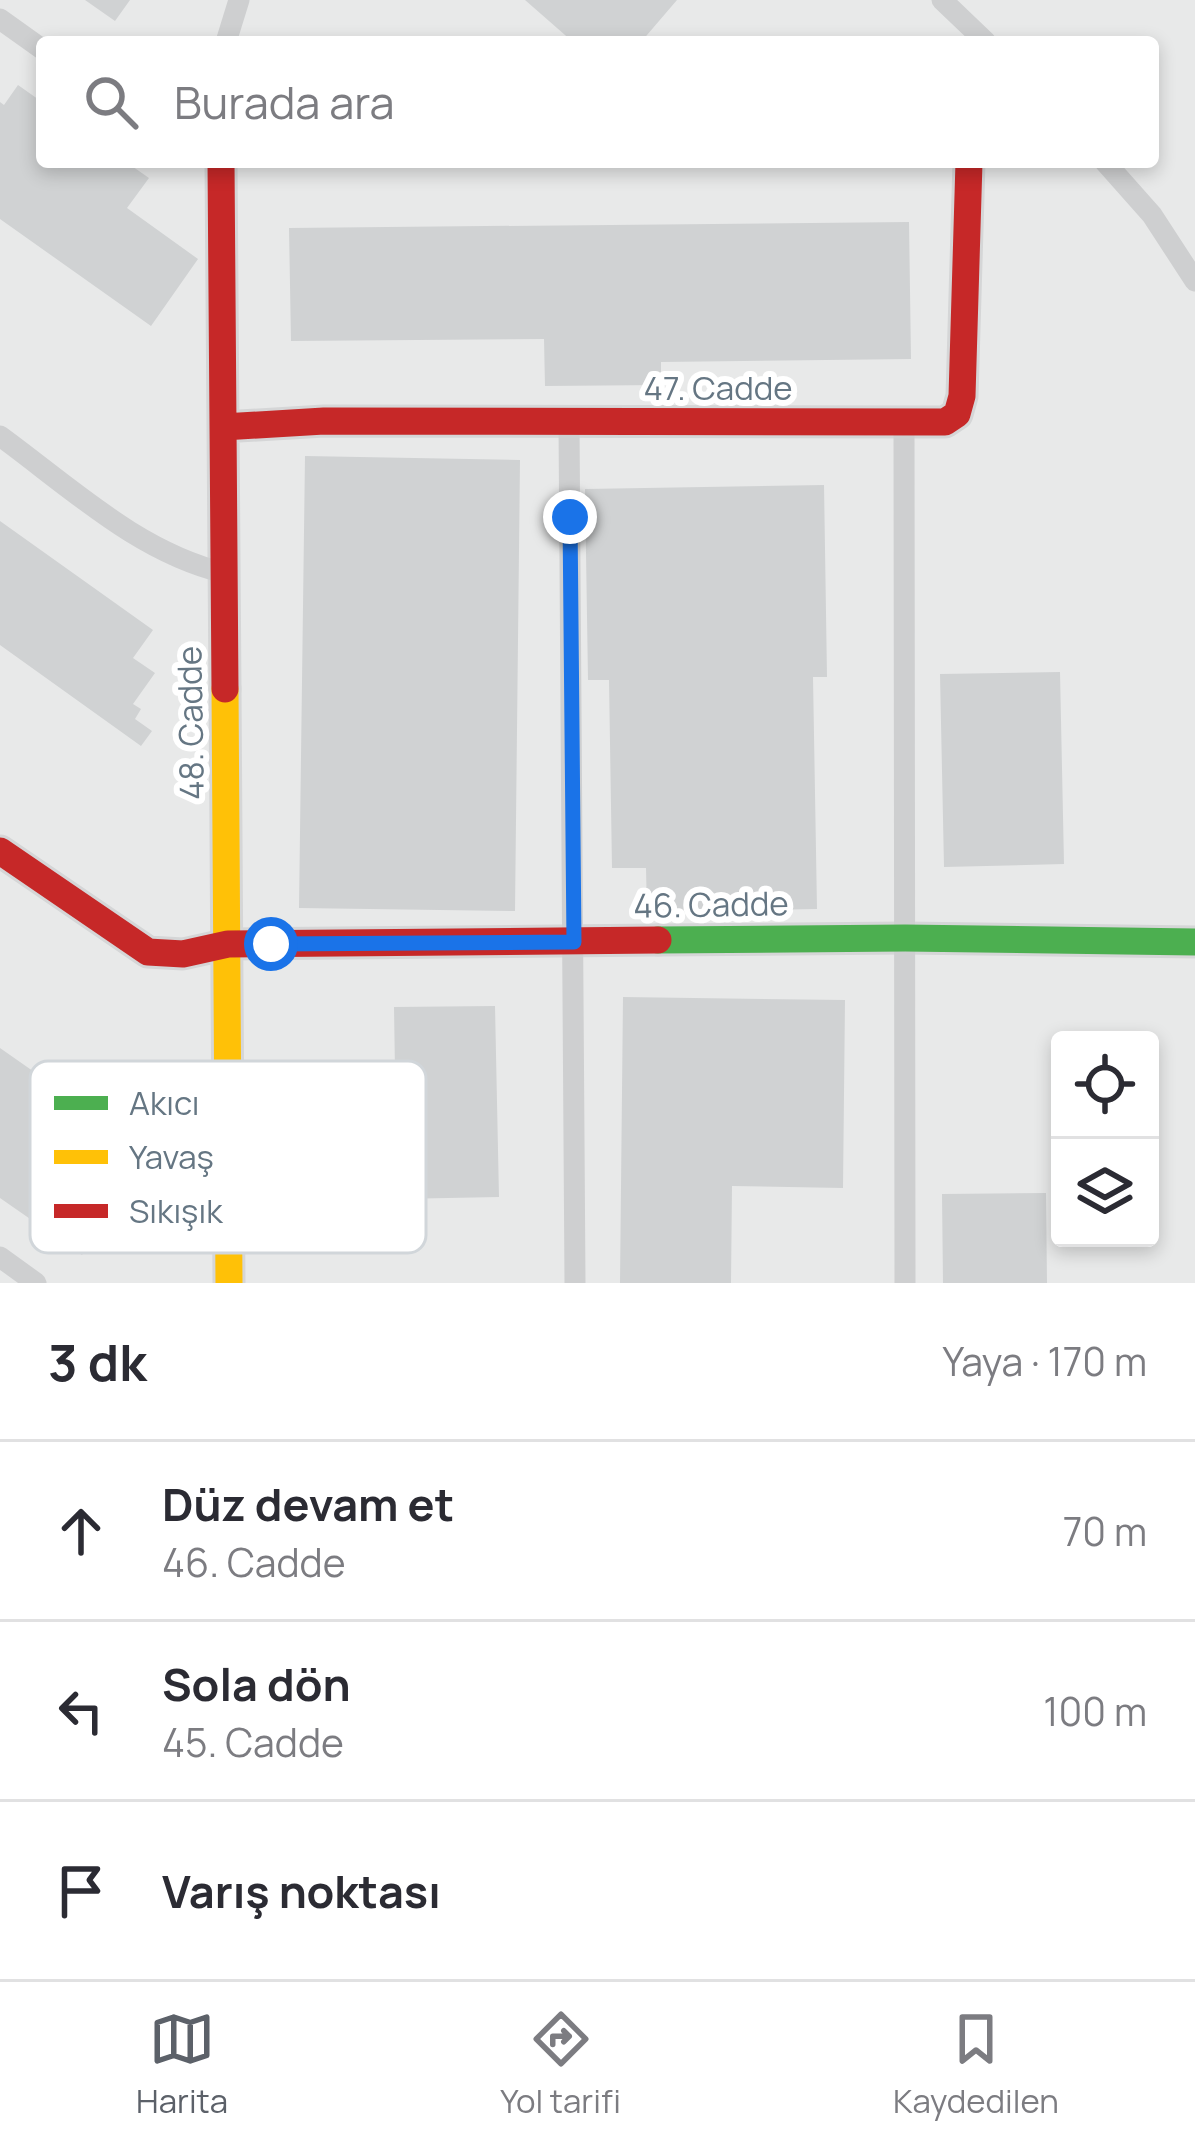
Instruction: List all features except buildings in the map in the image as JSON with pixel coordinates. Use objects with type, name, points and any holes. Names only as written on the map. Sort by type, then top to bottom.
[{"type":"street","points":[[228,36],[239,0]]},
{"type":"street","points":[[942,0],[976,36]]},
{"type":"street","points":[[973,0],[979,36]]},
{"type":"street","points":[[0,19],[36,45]]},
{"type":"street","name":"48. Cadde","points":[[218,168],[228,1061]]},
{"type":"street","name":"47. Cadde","points":[[223,427],[324,422],[945,422],[957,414],[962,396],[969,168]]},
{"type":"street","points":[[1110,168],[1152,215],[1195,281]]},
{"type":"street","points":[[569,423],[575,1283]]},
{"type":"street","points":[[904,424],[904,1283]]},
{"type":"street","points":[[0,436],[139,537],[176,559],[225,573]]},
{"type":"street","name":"46. Cadde","points":[[0,851],[148,952],[183,954],[228,944],[905,938],[1195,942]]},
{"type":"street","name":"48. Cadde","points":[[229,1253],[229,1283]]},
{"type":"street","points":[[0,1257],[36,1283]]},
{"type":"shaded area","points":[[0,0],[1195,0],[1195,1283],[0,1283]]},
{"type":"traffic: fast","points":[[658,940],[1195,942]]},
{"type":"traffic: slow","points":[[225,689],[228,1061]]},
{"type":"traffic: slow","points":[[229,1253],[229,1283]]},
{"type":"traffic: jam","points":[[221,168],[225,689]]},
{"type":"traffic: jam","points":[[223,427],[324,421],[945,422],[957,414],[962,396],[969,168]]},
{"type":"traffic: jam","points":[[0,851],[148,952],[183,954],[228,944],[658,940]]},
{"type":"route","points":[[271,944],[574,942],[570,517]]}]
